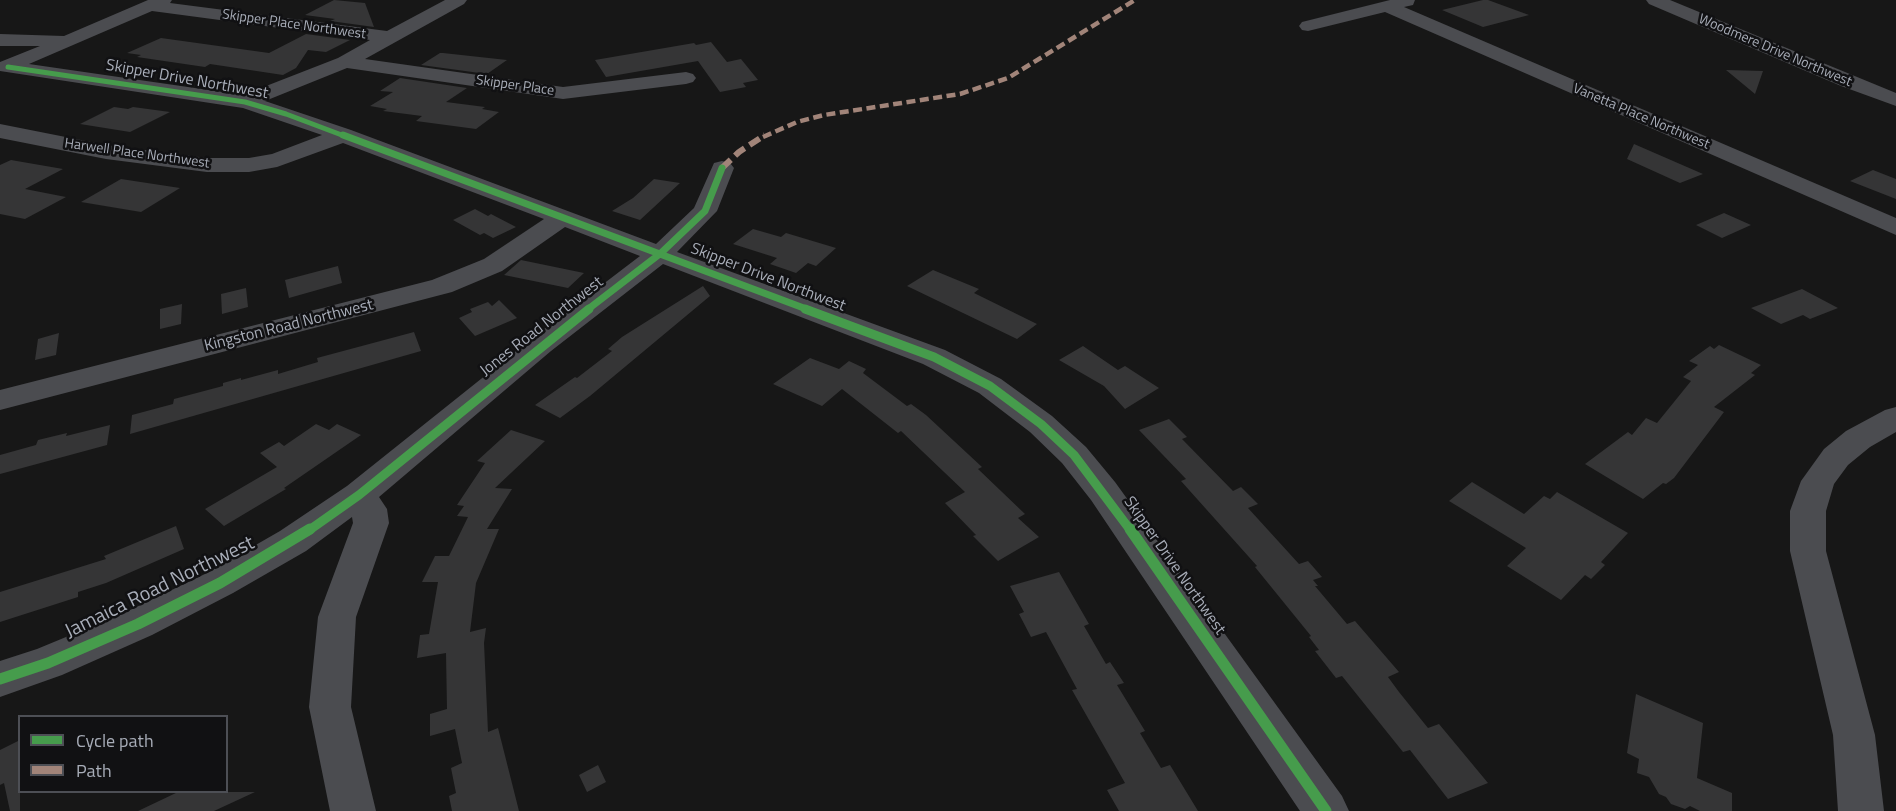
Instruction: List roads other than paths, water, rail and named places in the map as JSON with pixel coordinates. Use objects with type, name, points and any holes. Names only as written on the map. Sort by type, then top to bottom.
[{"type":"street","points":[[219,15],[253,0]]},
{"type":"street","points":[[427,0],[455,2]]},
{"type":"street","points":[[1308,26],[1411,0]]},
{"type":"street","name":"Woodmere Drive Northwest","points":[[1655,0],[1896,100]]},
{"type":"street","points":[[387,37],[455,2]]},
{"type":"street","points":[[4,68],[157,3]]},
{"type":"street","name":"Skipper Place Northwest","points":[[157,3],[219,15]]},
{"type":"street","name":"Vanetta Place Northwest","points":[[1386,6],[1896,227]]},
{"type":"street","name":"Skipper Place Northwest","points":[[219,15],[201,22],[200,27],[272,36],[300,26],[387,37]]},
{"type":"street","name":"Skipper Place Northwest","points":[[244,102],[345,62],[387,37]]},
{"type":"street","points":[[0,40],[51,38],[67,42]]},
{"type":"street","name":"Skipper Place","points":[[345,62],[563,93],[686,78]]},
{"type":"street","name":"Skipper Drive Northwest","points":[[4,68],[244,102],[286,114],[662,253],[934,357],[990,386],[1041,424],[1074,455],[1103,491],[1326,811]]},
{"type":"street","name":"Harwell Place Northwest","points":[[0,131],[106,152],[207,165],[249,165],[277,160],[343,135]]},
{"type":"street","name":"Jones Road Northwest","points":[[359,495],[541,345],[662,253],[705,211],[722,168]]},
{"type":"street","name":"Kingston Road Northwest","points":[[0,400],[442,286],[493,264],[564,217]]},
{"type":"street","points":[[1861,811],[1854,735],[1808,551],[1808,511],[1818,481],[1836,457],[1858,439],[1896,418]]},
{"type":"street","points":[[353,811],[330,707],[337,617],[371,523],[369,509],[359,495]]},
{"type":"street","name":"Jamaica Road Northwest","points":[[0,679],[48,663],[128,629],[220,583],[293,541],[359,495]]}]
